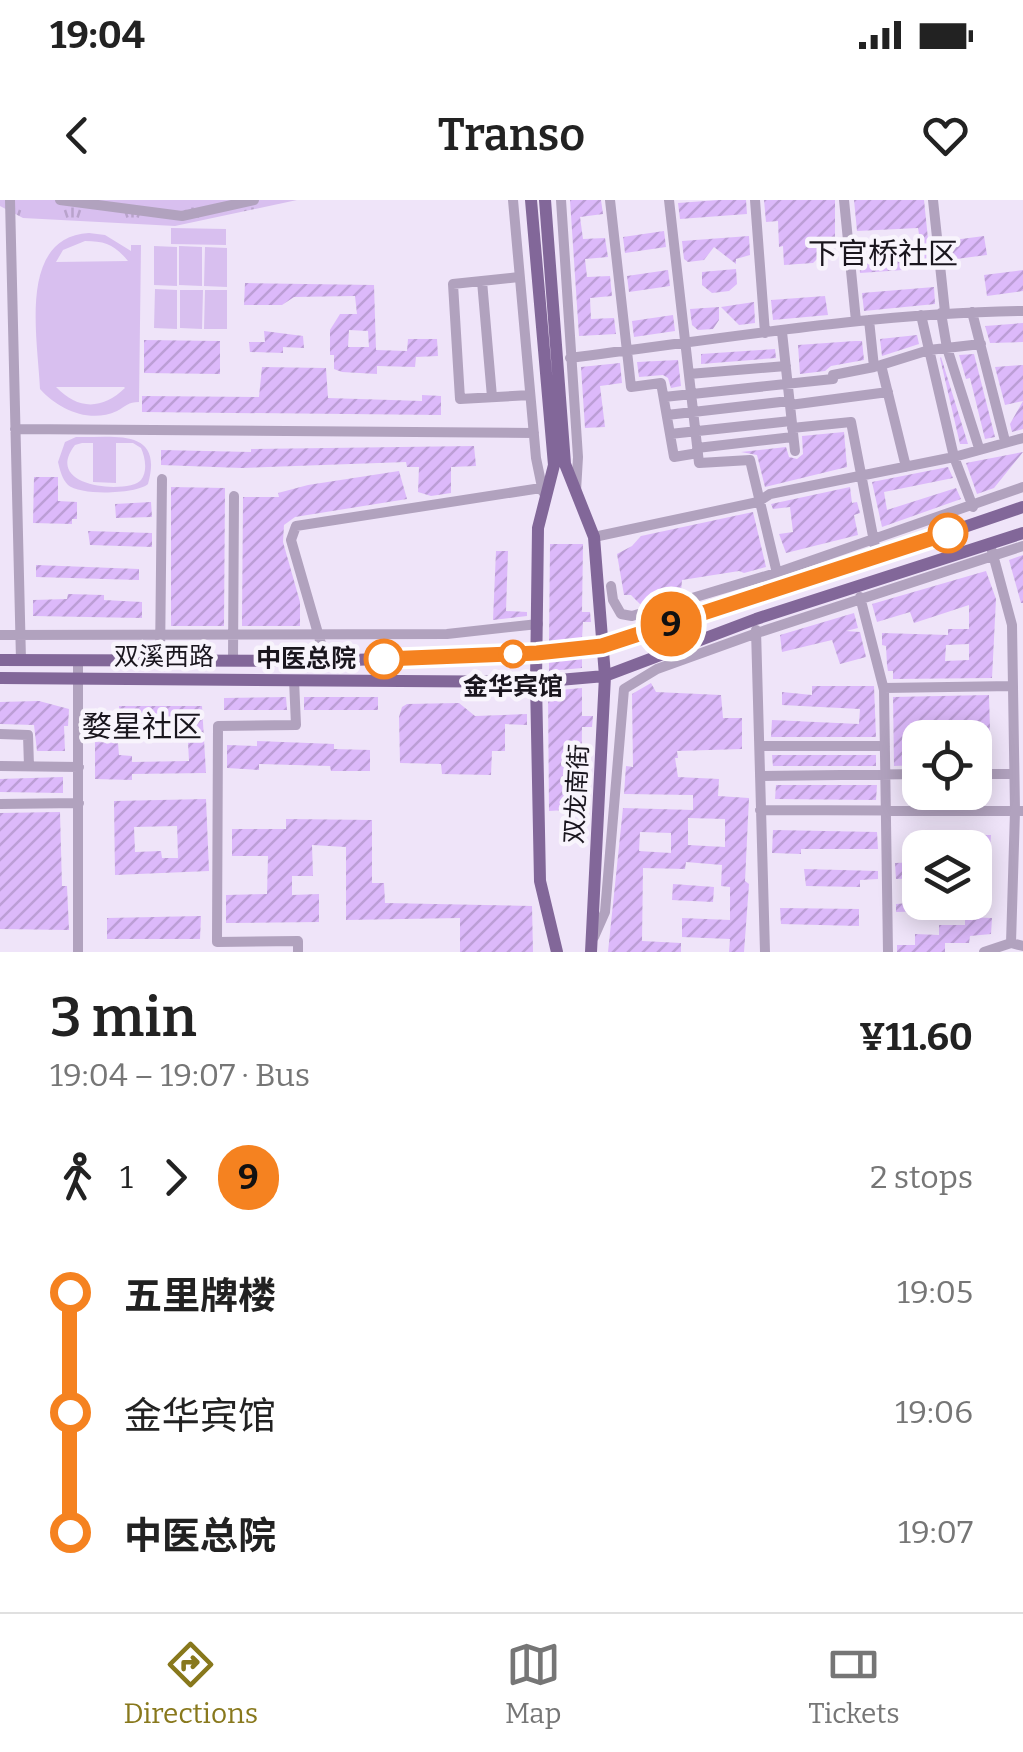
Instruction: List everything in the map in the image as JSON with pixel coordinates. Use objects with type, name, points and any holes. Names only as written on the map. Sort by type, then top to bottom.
[{"type":"main road","points":[[530,200],[560,464]]},
{"type":"main road","points":[[545,200],[560,464]]},
{"type":"main road","name":"双龙南街","points":[[560,464],[594,538],[605,676],[591,947]]},
{"type":"main road","name":"双龙南街","points":[[557,952],[540,881],[536,682],[538,528],[544,494],[560,464]]},
{"type":"main road","name":"双溪西路","points":[[0,660],[326,661],[537,653],[602,646],[781,590],[1019,508]]},
{"type":"main road","name":"双溪西路","points":[[0,678],[536,682],[605,676],[756,626],[857,586],[992,550],[1023,533]]},
{"type":"street","points":[[10,200],[21,660]]},
{"type":"street","points":[[60,200],[182,216],[254,200]]},
{"type":"street","points":[[326,661],[291,540],[296,526],[544,494],[534,433],[513,200]]},
{"type":"street","points":[[561,200],[578,458],[576,492]]},
{"type":"street","points":[[610,200],[631,387],[661,383],[674,457],[792,429]]},
{"type":"street","points":[[669,200],[699,463],[750,460],[781,590]]},
{"type":"street","points":[[755,200],[765,333]]},
{"type":"street","points":[[844,200],[856,322]]},
{"type":"street","points":[[934,200],[947,348],[979,448]]},
{"type":"street","points":[[519,277],[453,284],[460,399],[530,395]]},
{"type":"street","points":[[482,281],[492,397]]},
{"type":"street","points":[[570,358],[921,314],[1023,311]]},
{"type":"street","points":[[972,312],[1005,441]]},
{"type":"street","points":[[921,314],[954,457],[973,507]]},
{"type":"street","points":[[869,320],[877,366],[888,392],[906,467]]},
{"type":"street","points":[[782,332],[795,451]]},
{"type":"street","points":[[664,397],[833,378],[929,350],[980,344]]},
{"type":"street","points":[[689,374],[786,366]]},
{"type":"street","points":[[667,415],[888,392]]},
{"type":"street","points":[[670,434],[792,429],[851,422],[877,557]]},
{"type":"street","points":[[15,430],[534,433]]},
{"type":"street","points":[[594,538],[1023,438]]},
{"type":"street","points":[[160,660],[162,479]]},
{"type":"street","points":[[611,586],[616,607],[621,614],[632,616],[776,573],[1023,488]]},
{"type":"street","points":[[1019,508],[1023,488]]},
{"type":"street","points":[[233,661],[234,496]]},
{"type":"street","points":[[591,947],[605,912],[624,689],[756,626],[861,601],[992,550],[1023,546]]},
{"type":"street","points":[[984,952],[1017,944],[1019,811],[1014,774],[1018,724],[1013,686],[1018,646],[992,550]]},
{"type":"street","points":[[857,586],[884,688],[888,952]]},
{"type":"street","points":[[0,635],[447,634],[538,624]]},
{"type":"street","points":[[756,626],[765,952]]},
{"type":"street","points":[[78,660],[78,952]]},
{"type":"street","points":[[294,680],[296,725],[218,726],[218,942],[298,940],[298,952]]},
{"type":"street","points":[[884,688],[1013,686]]},
{"type":"street","points":[[0,734],[28,735],[29,766]]},
{"type":"street","points":[[761,746],[886,746]]},
{"type":"street","points":[[0,766],[79,768]]},
{"type":"street","points":[[760,776],[902,774]]},
{"type":"street","points":[[992,774],[1014,774]]},
{"type":"street","points":[[0,804],[79,803]]},
{"type":"street","points":[[760,810],[1019,811]]},
{"type":"green space","points":[[0,200],[297,200],[175,226],[23,218],[0,206]]},
{"type":"green space","points":[[171,228],[226,229],[226,245],[171,244]]},
{"type":"green space","points":[[89,233],[105,235],[131,251],[131,245],[141,245],[139,402],[106,415],[75,412],[40,389],[37,294],[41,271],[51,252],[66,239]],"holes":[[[85,241],[109,245],[128,261],[56,262],[63,250]],[[56,387],[124,387],[125,388],[108,400],[90,404],[73,400]]]},
{"type":"green space","points":[[154,246],[177,247],[177,286],[154,285]]},
{"type":"green space","points":[[179,246],[202,247],[202,286],[179,285]]},
{"type":"green space","points":[[205,247],[227,248],[227,287],[204,286]]},
{"type":"green space","points":[[155,289],[177,290],[177,329],[154,328]]},
{"type":"green space","points":[[180,290],[203,290],[202,329],[180,328]]},
{"type":"green space","points":[[205,290],[227,290],[227,329],[204,329]]},
{"type":"green space","points":[[76,437],[120,437],[142,444],[149,453],[151,466],[148,484],[121,492],[74,489],[64,480],[58,462],[65,442]],"holes":[[[93,443],[93,482],[116,483],[116,443],[133,443],[141,448],[145,460],[141,480],[106,487],[78,479],[69,471],[68,460],[75,445]]]},
{"type":"building","points":[[570,200],[601,200],[603,214],[580,217],[583,239],[605,238],[608,257],[585,259],[587,277],[610,276],[612,296],[590,298],[591,319],[614,318],[616,334],[579,336]]},
{"type":"building","points":[[746,200],[747,214],[680,219],[678,203]]},
{"type":"building","points":[[764,200],[835,200],[832,246],[819,252],[813,263],[784,265],[778,221],[766,222]]},
{"type":"building","points":[[854,200],[924,200],[931,268],[860,273],[859,258],[922,253],[918,228],[857,231]]},
{"type":"building","points":[[664,231],[666,247],[625,253],[623,237]]},
{"type":"building","points":[[749,236],[750,255],[736,259],[736,264],[714,247],[704,260],[684,259],[682,241]]},
{"type":"building","points":[[984,236],[987,255],[948,260],[946,241]]},
{"type":"building","points":[[736,269],[737,284],[729,291],[712,293],[702,285],[702,272]]},
{"type":"building","points":[[668,270],[670,286],[629,292],[627,276]]},
{"type":"building","points":[[1023,270],[1023,291],[987,296],[984,275]]},
{"type":"building","points":[[245,283],[374,285],[376,350],[407,351],[408,339],[437,339],[438,356],[416,357],[415,367],[377,366],[377,374],[342,372],[334,369],[334,355],[330,355],[330,330],[340,314],[357,314],[355,296],[294,297],[282,305],[244,305]],"holes":[[[349,330],[368,331],[369,347],[348,347]]]},
{"type":"building","points":[[934,287],[935,304],[864,311],[862,293]]},
{"type":"building","points":[[825,296],[828,315],[773,320],[771,300]]},
{"type":"building","points":[[754,302],[755,323],[739,325],[721,307]]},
{"type":"building","points":[[719,307],[719,320],[713,329],[698,330],[692,325],[690,309]]},
{"type":"building","points":[[673,315],[675,331],[634,337],[632,321]]},
{"type":"building","points":[[1023,323],[1023,342],[990,343],[985,326]]},
{"type":"building","points":[[264,331],[303,336],[304,348],[283,347],[283,353],[250,352],[249,342],[265,342]]},
{"type":"building","points":[[917,335],[919,344],[882,356],[880,339]]},
{"type":"building","points":[[144,340],[220,341],[220,374],[144,373]]},
{"type":"building","points":[[862,341],[864,360],[800,374],[798,345]]},
{"type":"building","points":[[775,349],[776,358],[701,364],[701,354]]},
{"type":"building","points":[[974,354],[995,437],[985,439],[970,378],[966,379],[959,355]]},
{"type":"building","points":[[941,357],[968,444],[960,444]]},
{"type":"building","points":[[678,360],[681,386],[671,388],[663,375],[639,377],[637,362]]},
{"type":"building","points":[[620,363],[622,383],[600,386],[605,427],[585,428],[581,367]]},
{"type":"building","points":[[1023,365],[1023,401],[1005,405],[995,367]]},
{"type":"building","points":[[262,367],[326,368],[328,398],[422,401],[422,395],[441,396],[441,415],[142,412],[142,396],[259,397]]},
{"type":"building","points":[[1023,401],[1023,429],[1012,432],[1010,424]]},
{"type":"building","points":[[844,432],[847,467],[765,487],[757,455],[741,452],[786,447],[789,457],[797,459],[803,454],[802,436]]},
{"type":"building","points":[[474,446],[476,466],[451,467],[451,493],[431,496],[418,492],[419,467],[407,467],[406,462],[242,468],[161,465],[161,450],[251,452]]},
{"type":"building","points":[[1023,452],[994,488],[977,494],[966,463]]},
{"type":"building","points":[[948,467],[953,478],[884,492],[887,510],[956,488],[961,499],[882,527],[872,482]]},
{"type":"building","points":[[399,471],[407,499],[295,517],[284,525],[283,542],[300,602],[300,626],[242,626],[243,497],[279,497],[278,493],[308,485]]},
{"type":"building","points":[[34,477],[58,477],[58,501],[77,502],[77,519],[72,519],[72,524],[33,523]]},
{"type":"building","points":[[171,487],[225,488],[224,626],[171,626]]},
{"type":"building","points":[[850,487],[852,503],[857,502],[860,513],[854,515],[858,535],[786,553],[779,534],[793,532],[790,507],[773,509],[771,504]]},
{"type":"building","points":[[151,502],[152,517],[116,518],[115,504]]},
{"type":"building","points":[[753,512],[766,567],[682,580],[681,592],[640,604],[631,595],[624,595],[617,554],[641,536]]},
{"type":"building","points":[[88,531],[152,533],[152,547],[90,545]]},
{"type":"building","points":[[550,544],[583,544],[582,612],[590,612],[591,622],[583,622],[582,638],[549,642]]},
{"type":"building","points":[[496,551],[508,551],[506,611],[527,612],[527,616],[493,620]]},
{"type":"building","points":[[1023,555],[1023,603],[1021,603],[1009,560]]},
{"type":"building","points":[[36,565],[139,569],[139,580],[36,577]]},
{"type":"building","points":[[986,571],[996,599],[992,678],[893,679],[893,671],[888,671],[882,633],[948,635],[948,629],[969,629],[969,605],[914,623],[910,612],[877,622],[872,604]],"holes":[[[969,644],[969,660],[945,661],[946,645]]]},
{"type":"building","points":[[68,594],[142,602],[142,618],[33,616],[33,600],[67,599]]},
{"type":"building","points":[[854,613],[858,628],[846,631],[860,632],[866,657],[840,664],[832,640],[782,652],[780,635]]},
{"type":"building","points":[[582,658],[582,668],[549,671],[549,662]]},
{"type":"building","points":[[651,683],[656,692],[721,695],[723,718],[742,718],[742,749],[677,751],[675,758],[678,777],[719,779],[718,796],[749,798],[744,952],[729,952],[730,939],[682,937],[682,918],[730,920],[730,887],[721,886],[722,865],[686,862],[685,869],[643,868],[642,941],[681,943],[681,952],[608,952],[623,808],[693,810],[693,795],[624,794],[626,766],[633,767],[632,694]],"holes":[[[688,818],[725,819],[725,847],[688,845]],[[640,832],[671,833],[671,853],[639,851]]]},
{"type":"building","points":[[812,686],[874,686],[876,737],[771,737],[772,720],[859,724],[860,709],[782,705],[782,692],[812,695]]},
{"type":"building","points":[[582,688],[582,716],[593,716],[592,727],[582,727],[581,809],[549,811],[548,691]]},
{"type":"building","points":[[989,695],[990,720],[902,720],[902,766],[894,766],[893,697]]},
{"type":"building","points":[[286,697],[287,710],[224,710],[224,698]]},
{"type":"building","points":[[304,697],[378,697],[378,710],[304,710]]},
{"type":"building","points":[[39,701],[69,709],[68,726],[64,726],[65,751],[37,751],[34,725],[0,724],[0,702]]},
{"type":"building","points":[[459,703],[475,716],[527,714],[527,725],[505,724],[505,751],[492,751],[491,775],[442,774],[441,764],[400,763],[402,707]]},
{"type":"building","points":[[119,706],[202,706],[206,773],[95,779],[95,742],[118,743],[119,755],[132,756],[132,762],[189,761],[187,724],[119,726]]},
{"type":"building","points":[[257,741],[334,744],[334,749],[370,750],[370,771],[259,764],[259,770],[227,768],[227,745],[257,746]]},
{"type":"building","points":[[772,755],[876,755],[876,766],[773,766]]},
{"type":"building","points":[[63,777],[63,793],[0,792],[0,779]]},
{"type":"building","points":[[776,785],[877,785],[876,800],[775,799]]},
{"type":"building","points":[[206,799],[209,871],[115,875],[114,801]],"holes":[[[177,826],[178,858],[162,858],[161,851],[135,852],[134,827]]]},
{"type":"building","points":[[60,812],[62,886],[67,886],[69,930],[0,929],[0,813]]},
{"type":"building","points":[[286,819],[372,820],[372,883],[384,883],[385,903],[532,906],[533,952],[460,952],[460,918],[346,920],[346,847],[312,845],[313,876],[292,876],[292,895],[319,894],[319,922],[226,923],[226,895],[267,894],[268,856],[232,856],[232,829],[286,829]]},
{"type":"building","points":[[773,830],[877,832],[878,849],[772,853]]},
{"type":"building","points":[[895,863],[902,863],[902,879],[896,879]]},
{"type":"building","points":[[804,869],[878,871],[878,879],[860,880],[860,887],[806,886]]},
{"type":"building","points":[[673,884],[714,887],[713,902],[672,900]]},
{"type":"building","points":[[780,908],[859,909],[859,926],[781,924]]},
{"type":"building","points":[[201,916],[200,939],[107,939],[107,918]]},
{"type":"building","points":[[965,920],[992,920],[991,934],[970,936],[969,943],[945,943],[945,952],[897,952],[897,945],[915,945],[915,934],[939,935],[939,925],[965,925]]},
{"type":"bus line","name":"9","points":[[384,659],[537,653],[602,646],[948,533]]},
{"type":"place","name":"金华宾馆","points":[[513,654]]},
{"type":"place","name":"中医总院","points":[[384,659]]},
{"type":"district","name":"下官桥社区","points":[[883,254]]},
{"type":"district","name":"婺星社区","points":[[142,727]]}]
